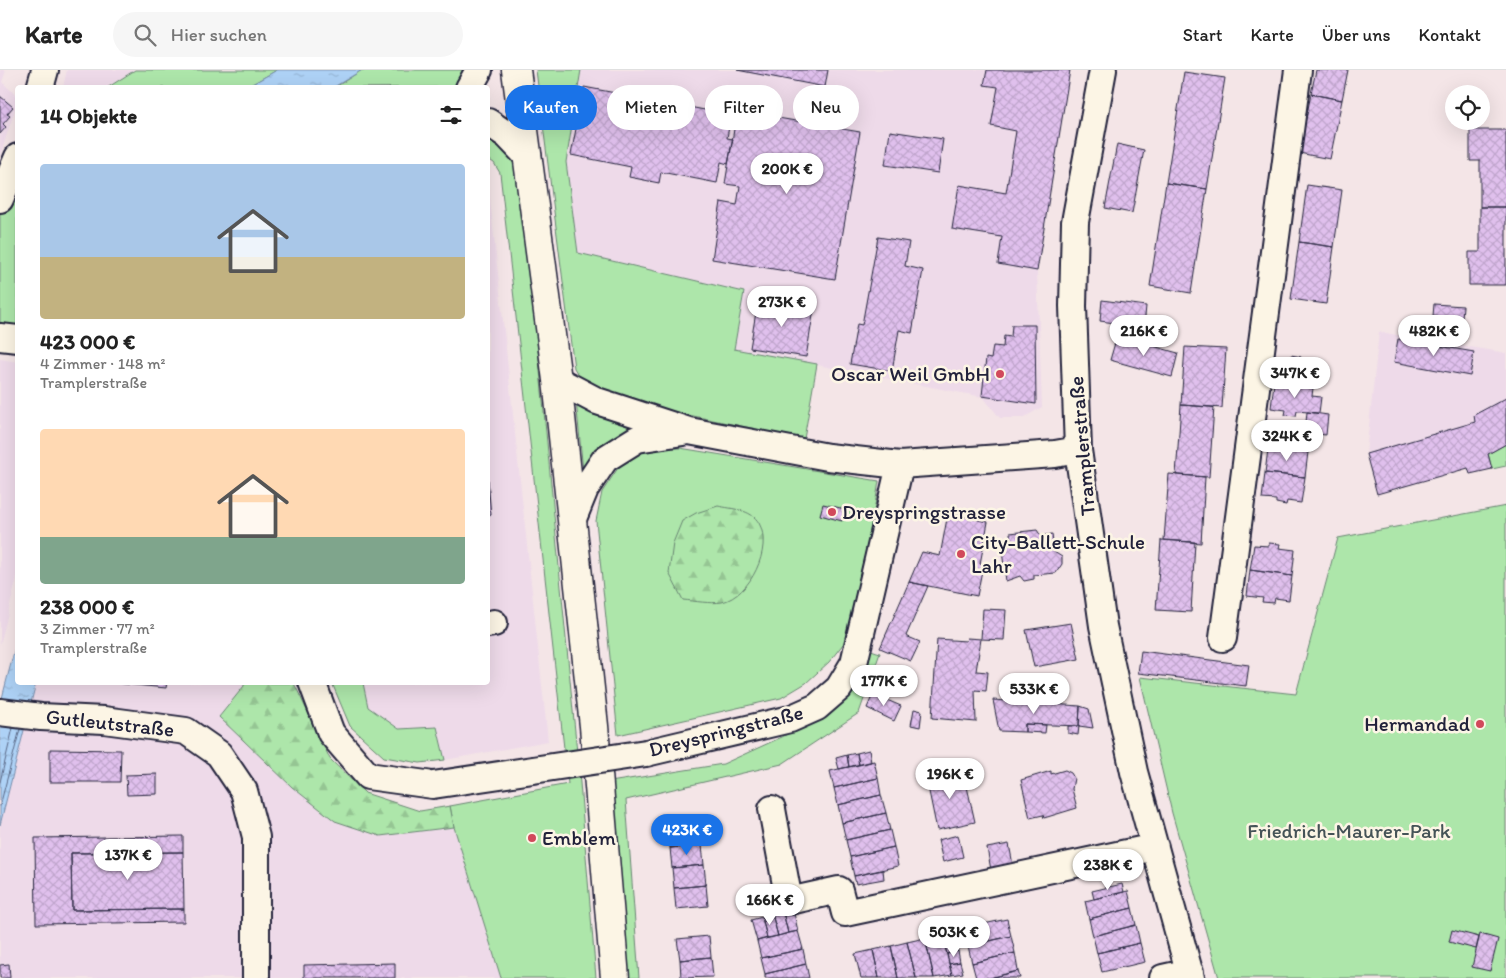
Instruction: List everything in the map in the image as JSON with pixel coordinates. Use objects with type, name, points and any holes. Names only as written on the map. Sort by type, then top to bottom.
[{"type":"main road","points":[[516,70],[557,380],[594,726],[615,978]]},
{"type":"street","points":[[41,85],[45,70]]},
{"type":"street","points":[[471,85],[479,70]]},
{"type":"street","name":"Tramplerstraße","points":[[1103,70],[1075,222],[1073,306],[1078,450],[1104,626],[1134,772],[1191,975]]},
{"type":"street","points":[[1223,638],[1298,70]]},
{"type":"street","points":[[490,123],[507,135],[528,157]]},
{"type":"street","points":[[0,200],[15,164]]},
{"type":"street","points":[[0,336],[15,338]]},
{"type":"street","points":[[557,380],[597,401],[689,431],[828,457],[900,465],[1056,454],[1078,450]]},
{"type":"street","points":[[572,521],[586,489],[605,459],[637,439],[689,431]]},
{"type":"street","name":"Dreyspringstraße","points":[[313,685],[331,734],[368,776],[433,785],[646,753],[790,719],[817,707],[839,688],[854,662],[900,465]]},
{"type":"street","name":"Gutleutstraße","points":[[0,712],[41,717],[104,720],[186,731],[219,754],[244,791],[256,837],[256,978]]},
{"type":"street","points":[[772,809],[789,901],[840,890],[845,913],[1155,847]]},
{"type":"street","points":[[1163,978],[1191,975]]},
{"type":"shaded area","points":[[0,70],[6,70],[2,82],[15,94],[15,109],[0,156]]},
{"type":"shaded area","points":[[67,70],[135,70],[110,85],[63,85]]},
{"type":"shaded area","points":[[581,70],[1070,70],[1037,271],[1042,407],[1023,418],[1000,418],[983,397],[734,349],[744,292],[578,253],[566,162],[571,130],[597,130],[597,85],[579,85]]},
{"type":"shaded area","points":[[490,200],[548,741],[445,760],[437,727],[399,729],[368,707],[363,685],[490,685]]},
{"type":"shaded area","points":[[1379,332],[1506,353],[1506,444],[1488,454],[1492,469],[1470,474],[1468,468],[1377,494],[1366,454]]},
{"type":"shaded area","points":[[0,359],[15,362],[15,586],[0,645]]},
{"type":"shaded area","points":[[35,685],[245,685],[219,717],[292,787],[335,821],[380,836],[454,827],[501,978],[0,978],[0,825]]},
{"type":"green space","points":[[135,70],[277,70],[251,85],[112,85]]},
{"type":"green space","points":[[362,70],[466,70],[455,85],[339,85]]},
{"type":"green space","points":[[536,70],[581,70],[579,85],[538,85]]},
{"type":"green space","points":[[544,130],[571,130],[566,162],[578,253],[744,292],[734,349],[817,364],[804,439],[650,407],[595,390],[582,381],[574,368]]},
{"type":"green space","points":[[490,135],[515,161],[535,319],[580,783],[596,978],[501,978],[454,827],[450,806],[568,784],[500,173],[490,160]]},
{"type":"green space","points":[[15,189],[15,325],[0,324],[0,212]]},
{"type":"green space","points":[[576,400],[642,423],[583,471]]},
{"type":"green space","points":[[1506,444],[1506,466],[1492,469],[1488,454]]},
{"type":"green space","points":[[680,448],[879,481],[866,560],[847,639],[829,662],[806,683],[781,698],[618,735],[596,521],[602,492],[618,468],[642,449]]},
{"type":"green space","points":[[718,506],[741,510],[756,518],[763,533],[761,557],[750,581],[742,591],[732,598],[717,603],[683,600],[669,573],[673,543],[682,521],[696,513]]},
{"type":"green space","name":"Friedrich-Maurer-Park","points":[[1506,506],[1506,978],[1219,978],[1172,813],[1140,677],[1296,694],[1338,538]]},
{"type":"green space","points":[[868,649],[880,653],[859,713],[782,764],[626,800],[639,978],[624,978],[610,782],[723,764],[782,737],[821,716]]},
{"type":"green space","points":[[295,685],[330,759],[365,793],[420,811],[450,806],[454,827],[380,836],[335,821],[292,787],[219,717],[244,686]]},
{"type":"green space","points":[[333,685],[363,685],[368,707],[399,729],[437,727],[445,760],[420,763],[384,757],[350,726]]},
{"type":"water","points":[[277,70],[362,70],[337,85],[251,85]]},
{"type":"water","points":[[15,648],[15,685],[35,685],[0,825],[0,706]]},
{"type":"building","points":[[737,70],[828,70],[825,85],[815,85]]},
{"type":"building","points":[[987,70],[1070,70],[1037,271],[998,264],[1002,237],[952,229],[959,185],[1006,193],[1016,131],[991,126],[998,87],[984,85]]},
{"type":"building","points":[[1316,70],[1348,70],[1342,100],[1311,94]]},
{"type":"building","points":[[1184,72],[1225,78],[1207,189],[1166,183]]},
{"type":"building","points":[[597,89],[607,91],[607,130],[695,130],[695,108],[705,110],[705,130],[728,130],[727,138],[733,139],[728,164],[721,162],[717,183],[661,172],[659,183],[629,177],[631,167],[571,155],[576,130],[597,130]]},
{"type":"building","points":[[1311,94],[1342,100],[1330,159],[1299,153]]},
{"type":"building","points":[[0,96],[13,107],[7,114],[10,116],[3,124],[6,127],[0,134]]},
{"type":"building","points":[[783,119],[793,121],[793,130],[848,130],[860,132],[835,279],[712,259],[721,202],[737,205],[740,186],[725,184],[734,130],[783,130]]},
{"type":"building","points":[[1470,130],[1506,130],[1506,207],[1480,207],[1480,161],[1470,161]]},
{"type":"building","points":[[890,131],[943,139],[938,173],[885,165]]},
{"type":"building","points":[[1117,144],[1144,150],[1132,213],[1105,208]]},
{"type":"building","points":[[1166,183],[1207,189],[1191,293],[1150,286]]},
{"type":"building","points":[[1307,185],[1342,190],[1334,247],[1299,242]]},
{"type":"building","points":[[1480,207],[1506,207],[1506,285],[1469,285],[1469,252],[1480,252]]},
{"type":"building","points":[[878,237],[909,242],[905,266],[923,270],[912,333],[899,330],[892,371],[850,364],[857,324],[862,325]]},
{"type":"building","points":[[1299,242],[1334,247],[1326,304],[1291,299]]},
{"type":"building","points":[[758,300],[814,309],[806,357],[750,348]]},
{"type":"building","points":[[1102,300],[1146,306],[1144,327],[1100,321]]},
{"type":"building","points":[[1434,304],[1463,306],[1462,318],[1433,316]]},
{"type":"building","points":[[1012,325],[1035,325],[1036,404],[982,396],[986,358],[991,359],[993,346],[1003,347],[1004,336],[1011,337]]},
{"type":"building","points":[[1117,336],[1178,353],[1172,377],[1110,360]]},
{"type":"building","points":[[1398,339],[1474,352],[1470,376],[1394,362]]},
{"type":"building","points":[[1185,347],[1226,349],[1222,408],[1181,405]]},
{"type":"building","points":[[1291,355],[1301,357],[1301,362],[1316,364],[1313,388],[1274,383],[1277,359],[1290,361]]},
{"type":"building","points":[[1274,383],[1313,388],[1312,396],[1321,397],[1319,413],[1297,411],[1296,416],[1285,415],[1286,410],[1271,408]]},
{"type":"building","points":[[1506,398],[1506,444],[1488,454],[1492,469],[1470,474],[1468,468],[1377,494],[1366,454],[1475,422],[1474,415]]},
{"type":"building","points":[[1181,405],[1214,407],[1209,477],[1176,475]]},
{"type":"building","points":[[1307,412],[1328,415],[1326,435],[1305,433]]},
{"type":"building","points":[[1283,445],[1292,446],[1291,450],[1308,452],[1305,477],[1265,473],[1268,449],[1282,450]]},
{"type":"building","points":[[1265,473],[1305,477],[1301,503],[1287,501],[1286,505],[1276,503],[1276,500],[1262,499]]},
{"type":"building","points":[[1169,474],[1205,477],[1201,543],[1164,540]]},
{"type":"building","name":"Dreyspringstrasse","points":[[823,504],[845,509],[842,521],[820,515]]},
{"type":"building","name":"City-Ballett-Schule Lahr","points":[[948,513],[988,522],[980,564],[983,565],[977,596],[909,582],[922,552],[940,556]]},
{"type":"building","points":[[1037,530],[1041,536],[1052,534],[1054,552],[1062,557],[1062,564],[1056,573],[1034,575],[1034,579],[1024,581],[1020,576],[1006,581],[1001,543],[1011,542],[1010,533]]},
{"type":"building","points":[[1161,540],[1195,542],[1191,612],[1156,610]]},
{"type":"building","points":[[1269,543],[1280,544],[1279,548],[1295,550],[1292,576],[1250,570],[1254,545],[1269,546]]},
{"type":"building","points":[[1250,570],[1292,576],[1289,600],[1275,598],[1274,603],[1262,602],[1263,598],[1247,596]]},
{"type":"building","points":[[909,582],[928,586],[906,636],[920,642],[911,661],[880,648]]},
{"type":"building","points":[[983,609],[1006,610],[1004,640],[981,639]]},
{"type":"building","points":[[1071,623],[1079,659],[1034,667],[1026,630]]},
{"type":"building","points":[[967,638],[981,639],[976,671],[988,672],[986,691],[975,690],[976,722],[932,718],[937,639],[966,641]]},
{"type":"building","points":[[1141,651],[1249,665],[1246,686],[1138,673]]},
{"type":"building","points":[[135,685],[166,685],[166,688]]},
{"type":"building","points":[[873,694],[901,706],[894,721],[867,708]]},
{"type":"building","points":[[993,700],[1080,706],[1079,726],[1025,724],[1025,732],[999,731]]},
{"type":"building","points":[[1080,706],[1089,709],[1093,728],[1079,726]]},
{"type":"building","points":[[914,709],[922,711],[920,727],[911,725]]},
{"type":"building","points":[[1025,724],[1046,725],[1045,733],[1025,732]]},
{"type":"building","points":[[1068,726],[1079,726],[1078,735],[1068,733]]},
{"type":"building","points":[[50,749],[121,750],[120,782],[50,782]]},
{"type":"building","points":[[869,750],[871,762],[859,765],[857,753]]},
{"type":"building","points":[[857,753],[859,765],[849,767],[847,755]]},
{"type":"building","points":[[847,755],[849,767],[839,769],[836,758]]},
{"type":"building","points":[[874,761],[878,778],[834,788],[830,771]]},
{"type":"building","points":[[963,769],[975,822],[937,830],[926,777]]},
{"type":"building","points":[[1065,770],[1071,773],[1074,778],[1072,789],[1077,808],[1044,818],[1043,815],[1030,818],[1021,780],[1051,771],[1051,774]]},
{"type":"building","points":[[157,774],[157,794],[127,795],[126,775]]},
{"type":"building","points":[[878,778],[881,795],[838,805],[834,788]]},
{"type":"building","points":[[881,795],[886,813],[842,823],[838,805]]},
{"type":"building","points":[[886,813],[890,830],[846,840],[842,823]]},
{"type":"building","points":[[700,823],[702,845],[670,848],[668,826]]},
{"type":"building","points":[[890,830],[894,847],[850,857],[846,840]]},
{"type":"building","points":[[958,835],[963,857],[943,862],[938,840]]},
{"type":"building","points":[[183,836],[183,852],[71,853],[72,910],[184,909],[184,922],[36,924],[35,838]]},
{"type":"building","points":[[1009,844],[1013,865],[991,870],[987,848]]},
{"type":"building","points":[[702,845],[704,865],[672,868],[670,848]]},
{"type":"building","points":[[894,847],[898,866],[854,876],[850,857]]},
{"type":"building","points":[[183,852],[184,909],[72,910],[71,853]]},
{"type":"building","points":[[704,865],[706,885],[674,888],[672,868]]},
{"type":"building","points":[[883,870],[884,879],[856,884],[854,876]]},
{"type":"building","points":[[1122,884],[1124,892],[1094,899],[1092,891]]},
{"type":"building","points":[[706,885],[708,906],[676,909],[674,888]]},
{"type":"building","points":[[1128,891],[1132,908],[1089,919],[1085,901]]},
{"type":"building","points":[[1132,908],[1136,925],[1093,936],[1089,919]]},
{"type":"building","points":[[793,909],[798,931],[788,933],[783,912]]},
{"type":"building","points":[[783,912],[788,933],[778,936],[772,914]]},
{"type":"building","points":[[772,914],[778,936],[767,938],[762,917]]},
{"type":"building","points":[[762,917],[767,938],[757,941],[751,920]]},
{"type":"building","points":[[1007,919],[1011,936],[968,946],[965,928]]},
{"type":"building","points":[[1136,925],[1140,943],[1097,953],[1093,936]]},
{"type":"building","points":[[1452,930],[1479,937],[1476,949],[1449,942]]},
{"type":"building","points":[[798,931],[803,949],[761,958],[757,941]]},
{"type":"building","points":[[953,931],[955,940],[944,943],[942,934]]},
{"type":"building","points":[[942,934],[952,975],[934,978],[925,938]]},
{"type":"building","points":[[1480,934],[1498,939],[1490,971],[1472,967]]},
{"type":"building","points":[[709,936],[711,957],[680,960],[677,939]]},
{"type":"building","points":[[1011,936],[1015,953],[972,963],[968,946]]},
{"type":"building","points":[[925,938],[934,978],[916,978],[907,942]]},
{"type":"building","points":[[955,940],[958,951],[947,954],[944,943]]},
{"type":"building","points":[[907,942],[916,978],[898,978],[891,946]]},
{"type":"building","points":[[1140,943],[1145,962],[1102,972],[1097,953]]},
{"type":"building","points":[[891,946],[898,978],[879,978],[873,950]]},
{"type":"building","points":[[803,949],[806,964],[765,974],[761,958]]},
{"type":"building","points":[[873,950],[879,978],[861,978],[855,954]]},
{"type":"building","points":[[958,951],[960,962],[949,964],[947,954]]},
{"type":"building","points":[[1015,953],[1018,971],[990,978],[976,978],[972,963]]},
{"type":"building","points":[[711,957],[713,977],[681,978],[680,960]]},
{"type":"building","points":[[960,962],[963,973],[952,975],[949,964]]},
{"type":"building","points":[[395,963],[395,978],[304,978],[304,965]]},
{"type":"building","points":[[9,964],[10,978],[0,978],[0,965]]},
{"type":"building","points":[[806,964],[809,978],[765,978],[765,974]]},
{"type":"building","points":[[1018,971],[1020,978],[990,978]]},
{"type":"place","name":"Oscar Weil GmbH","points":[[1000,374]]},
{"type":"place","name":"Dreyspringstrasse","points":[[832,512]]},
{"type":"place","name":"City-Ballett-Schule Lahr","points":[[961,554]]},
{"type":"place","name":"Hermandad","points":[[1480,724]]},
{"type":"place","name":"Emblem","points":[[532,838]]}]
